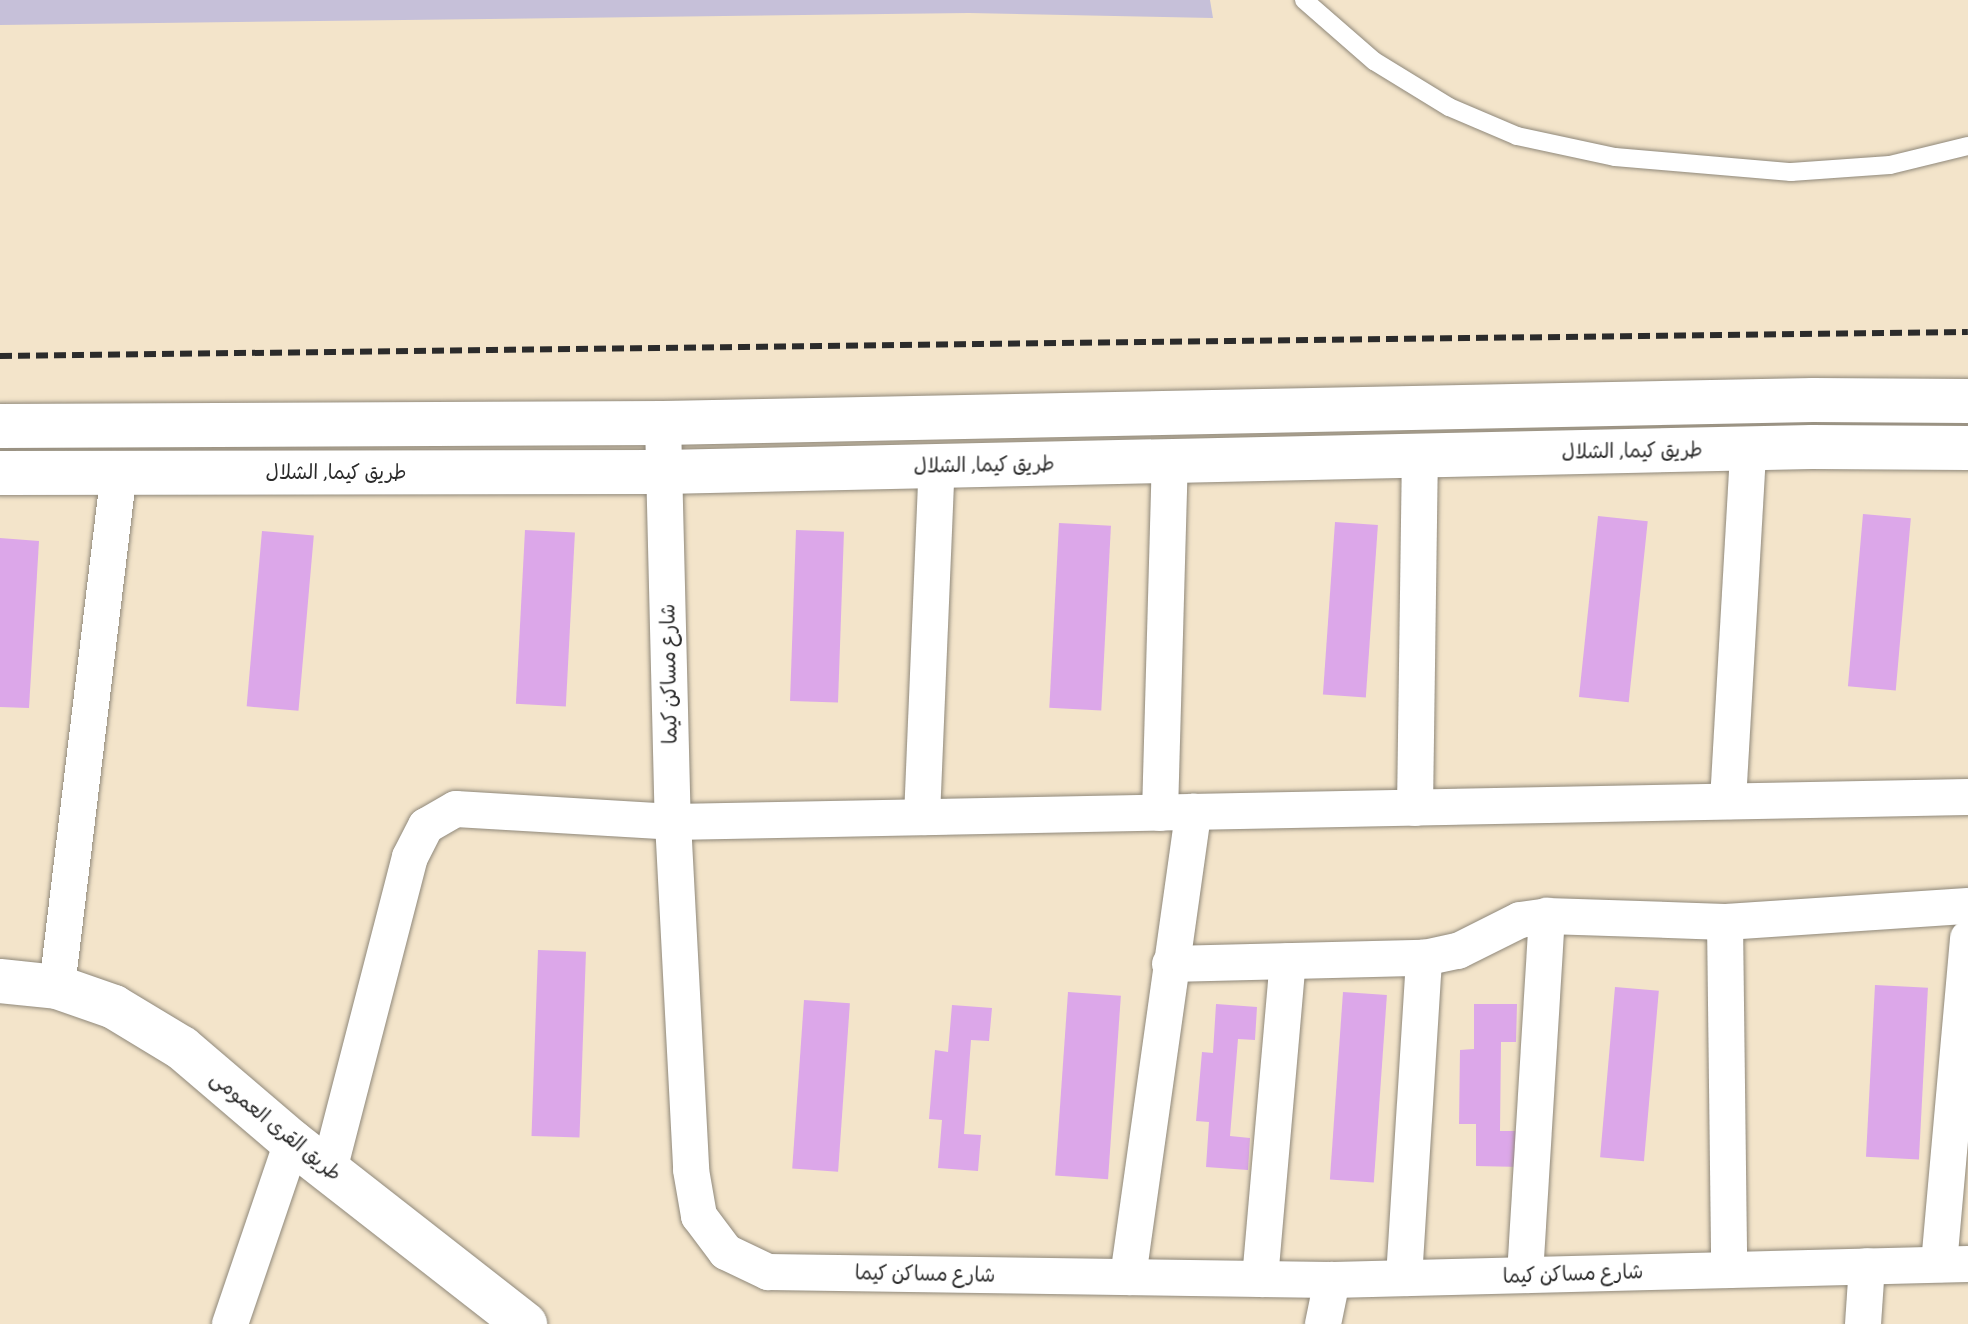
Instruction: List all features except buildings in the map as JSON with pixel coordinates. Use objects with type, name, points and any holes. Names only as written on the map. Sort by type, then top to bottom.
[{"type":"main road","points":[[0,426],[663,423],[1813,400],[1968,401]]},
{"type":"main road","name":"طريق كيما, الشلال","points":[[0,473],[664,472],[1748,449],[1968,448]]},
{"type":"main road","name":"طريق القرى العمومى","points":[[0,981],[57,987],[114,1007],[182,1048],[292,1142],[525,1324]]},
{"type":"street","name":"شارع مساكن كيما","points":[[663,423],[673,822],[691,1170],[699,1216],[726,1252],[768,1272],[1332,1280],[1954,1264]]},
{"type":"street","points":[[1728,801],[1748,449]]},
{"type":"street","points":[[1415,808],[1420,456]]},
{"type":"street","points":[[1128,1277],[1170,964],[1176,812],[1170,461]]},
{"type":"street","points":[[922,817],[937,466]]},
{"type":"street","points":[[57,987],[119,471]]},
{"type":"street","points":[[329,1170],[410,857],[426,826],[456,809],[673,822],[1968,797]]},
{"type":"street","points":[[1170,964],[1424,958],[1458,951],[1520,920],[1547,916],[1725,922],[1968,906]]},
{"type":"street","points":[[1525,1275],[1547,916]]},
{"type":"street","points":[[1725,922],[1729,1270]]},
{"type":"street","points":[[1954,1264],[1968,938]]},
{"type":"street","points":[[1404,1278],[1424,958]]},
{"type":"street","points":[[1260,1279],[1288,961]]},
{"type":"street","points":[[230,1324],[292,1142]]},
{"type":"street","points":[[1863,1324],[1867,1266]]},
{"type":"street","points":[[1323,1324],[1332,1280]]},
{"type":"lane","points":[[1304,0],[1374,61],[1449,107],[1517,136],[1615,157],[1791,172],[1890,165],[1968,146]]},
{"type":"shaded area","points":[[0,0],[1210,0],[1213,18],[969,13],[0,25]]},
{"type":"railway","points":[[0,356],[1968,332]]}]
